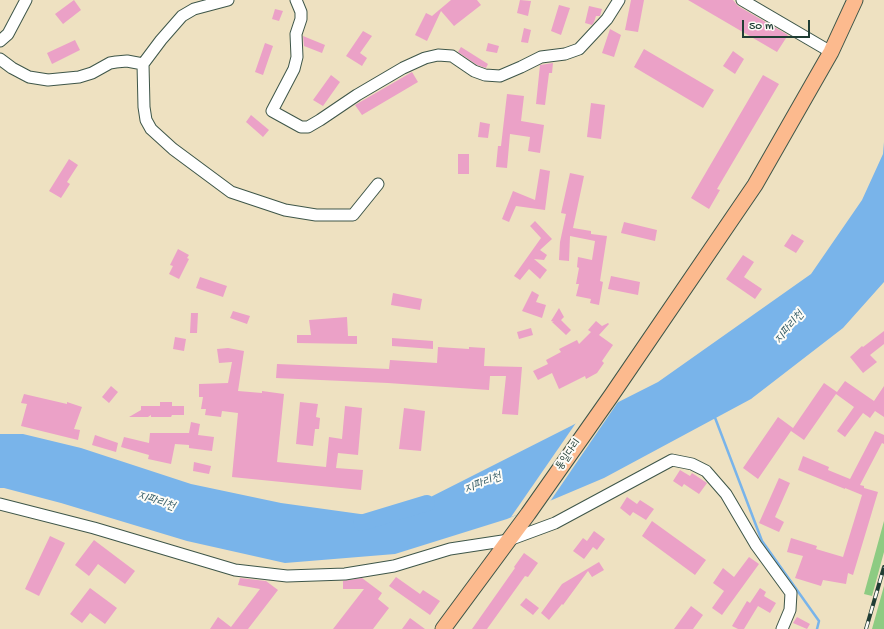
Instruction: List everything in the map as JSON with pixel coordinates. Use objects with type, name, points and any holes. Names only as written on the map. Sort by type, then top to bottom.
[{"type":"main road","name":"통일다리","points":[[443,629],[528,514],[611,396],[755,185],[831,52],[855,0]]},
{"type":"street","points":[[0,40],[8,34],[26,0]]},
{"type":"street","points":[[228,0],[194,9],[182,16],[143,64],[144,107],[146,120],[151,129],[173,149],[231,192],[262,203],[302,214],[353,215],[378,184]]},
{"type":"street","points":[[296,0],[301,12],[301,19],[296,34],[297,57],[294,69],[272,111],[301,127],[308,126],[320,120],[357,95],[404,68],[425,58],[438,55],[452,56],[474,71],[485,75],[500,76],[521,68],[541,57],[565,54],[579,49],[607,19],[619,0]]},
{"type":"street","points":[[742,0],[831,52]]},
{"type":"street","points":[[0,59],[12,68],[29,77],[48,80],[79,77],[116,62],[127,61],[143,64]]},
{"type":"street","points":[[0,504],[94,528],[234,570],[287,576],[345,574],[394,566],[450,549],[509,540],[555,523],[672,460],[692,464],[706,471],[726,494],[756,545],[791,593],[790,610],[782,629]]},
{"type":"green space","points":[[884,521],[884,552],[872,596],[864,594]]},
{"type":"green space","points":[[884,586],[884,629],[872,629]]},
{"type":"water","points":[[884,142],[884,282],[843,328],[751,399],[604,478],[507,519],[395,554],[285,563],[187,541],[61,503],[0,488],[0,434],[23,434],[81,448],[191,484],[281,503],[389,518],[658,382],[811,274],[862,200],[883,154]]},
{"type":"pier","points":[[620,399],[549,503],[511,517],[578,420]]},
{"type":"building","points":[[74,0],[81,10],[63,24],[55,14]]},
{"type":"building","points":[[451,0],[477,0],[481,5],[454,26],[441,11],[427,41],[415,35],[426,13],[432,16]]},
{"type":"building","points":[[520,0],[531,1],[528,16],[517,13]]},
{"type":"building","points":[[631,0],[644,0],[638,32],[625,30]]},
{"type":"building","points":[[688,0],[733,0],[738,6],[788,35],[777,52]]},
{"type":"building","points":[[559,5],[570,8],[561,35],[551,31]]},
{"type":"building","points":[[589,6],[602,9],[600,16],[596,16],[592,25],[585,23]]},
{"type":"building","points":[[275,9],[283,11],[279,21],[272,19]]},
{"type":"building","points":[[524,28],[531,30],[528,43],[521,42]]},
{"type":"building","points":[[610,29],[621,35],[614,57],[602,53]]},
{"type":"building","points":[[363,31],[372,36],[360,53],[367,58],[362,66],[346,56]]},
{"type":"building","points":[[303,36],[325,45],[322,53],[304,46]]},
{"type":"building","points":[[75,40],[80,50],[52,64],[47,53]]},
{"type":"building","points":[[265,43],[273,46],[263,75],[255,72]]},
{"type":"building","points":[[488,43],[499,46],[497,53],[486,51]]},
{"type":"building","points":[[461,47],[488,64],[486,68],[477,65],[458,52]]},
{"type":"building","points":[[644,49],[714,90],[703,108],[634,67]]},
{"type":"building","points":[[733,51],[744,59],[735,74],[723,66]]},
{"type":"building","points":[[553,63],[552,73],[549,73],[545,105],[536,104],[540,65]]},
{"type":"building","points":[[412,72],[418,82],[362,115],[355,105]]},
{"type":"building","points":[[331,75],[340,82],[323,106],[313,100]]},
{"type":"building","points":[[763,75],[779,84],[717,189],[720,190],[709,209],[691,198]]},
{"type":"building","points":[[507,94],[524,96],[521,121],[544,125],[540,153],[528,151],[530,137],[510,134],[507,168],[496,167],[498,146],[501,146]]},
{"type":"building","points":[[591,103],[605,105],[601,139],[587,137]]},
{"type":"building","points":[[251,115],[269,130],[263,137],[246,122]]},
{"type":"building","points":[[480,122],[490,124],[488,138],[478,137]]},
{"type":"building","points":[[458,154],[469,154],[469,174],[458,174]]},
{"type":"building","points":[[69,159],[78,165],[67,182],[70,184],[61,198],[49,191]]},
{"type":"building","points":[[540,169],[550,171],[545,210],[516,206],[509,222],[502,219],[513,191],[535,200]]},
{"type":"building","points":[[570,173],[584,176],[573,228],[591,231],[591,234],[607,236],[600,281],[603,282],[599,305],[590,303],[591,299],[576,296],[579,284],[576,284],[579,268],[577,267],[578,257],[592,260],[595,241],[570,236],[569,261],[559,260],[560,242],[566,214],[561,213]]},
{"type":"building","points":[[535,221],[552,239],[540,250],[547,255],[544,260],[534,259],[547,270],[540,279],[529,269],[520,280],[514,276],[541,238],[530,226]]},
{"type":"building","points":[[624,222],[657,230],[655,241],[621,233]]},
{"type":"building","points":[[792,234],[804,241],[796,253],[784,246]]},
{"type":"building","points":[[178,249],[189,255],[187,258],[189,259],[179,279],[169,274],[173,266],[170,265]]},
{"type":"building","points":[[743,255],[754,262],[744,277],[762,289],[755,299],[726,279]]},
{"type":"building","points":[[611,276],[640,282],[638,295],[608,289]]},
{"type":"building","points":[[200,277],[227,286],[223,297],[196,288]]},
{"type":"building","points":[[532,291],[539,295],[536,302],[546,305],[542,318],[522,311]]},
{"type":"building","points":[[393,293],[422,299],[420,310],[391,305]]},
{"type":"building","points":[[559,308],[564,317],[561,320],[571,330],[566,335],[552,322],[554,322],[551,321]]},
{"type":"building","points":[[233,311],[250,316],[247,324],[230,318]]},
{"type":"building","points":[[191,313],[198,313],[197,333],[190,333]]},
{"type":"building","points":[[347,317],[348,336],[357,336],[357,344],[297,343],[297,335],[311,335],[309,320]]},
{"type":"building","points":[[596,321],[602,326],[608,323],[609,324],[599,335],[613,345],[602,361],[604,363],[597,373],[586,379],[585,376],[559,389],[552,373],[538,380],[533,371],[548,364],[546,360],[561,352],[559,349],[577,340],[579,344],[591,332],[588,330]]},
{"type":"building","points":[[531,328],[533,335],[519,339],[517,332]]},
{"type":"building","points":[[884,331],[884,344],[870,355],[877,362],[863,373],[850,357],[862,346],[863,347]]},
{"type":"building","points":[[175,337],[186,339],[184,351],[173,349]]},
{"type":"building","points":[[392,338],[433,341],[433,349],[392,346]]},
{"type":"building","points":[[438,347],[469,349],[469,347],[485,348],[484,366],[522,367],[518,415],[502,414],[506,376],[490,376],[489,390],[388,383],[276,378],[277,364],[389,369],[390,360],[437,363]]},
{"type":"building","points":[[228,348],[244,351],[238,391],[262,393],[262,391],[284,394],[277,462],[326,467],[329,437],[342,439],[345,406],[362,408],[358,455],[338,453],[336,468],[363,470],[361,490],[232,477],[238,413],[222,411],[221,417],[205,415],[206,409],[201,409],[203,397],[199,397],[199,384],[228,383],[232,362],[219,363],[217,349]]},
{"type":"building","points":[[845,381],[874,401],[884,386],[884,417],[875,411],[870,418],[863,413],[845,437],[837,431],[854,407],[836,394],[804,440],[791,431],[824,383],[837,392]]},
{"type":"building","points":[[111,386],[118,392],[109,403],[102,397]]},
{"type":"building","points":[[24,394],[67,404],[67,402],[82,407],[74,429],[80,430],[78,440],[21,426],[27,404],[21,403]]},
{"type":"building","points":[[160,402],[172,402],[172,406],[184,406],[184,415],[172,415],[171,417],[151,417],[151,415],[148,417],[129,417],[141,410],[141,406],[160,406]]},
{"type":"building","points":[[300,402],[318,404],[316,417],[320,418],[319,429],[315,429],[313,446],[296,444]]},
{"type":"building","points":[[404,408],[425,411],[421,451],[399,449]]},
{"type":"building","points":[[778,417],[793,428],[758,479],[743,468]]},
{"type":"building","points":[[191,422],[200,424],[198,435],[214,437],[212,451],[189,448],[189,445],[175,444],[171,464],[148,459],[149,455],[121,447],[124,437],[149,443],[150,433],[189,433]]},
{"type":"building","points":[[875,431],[884,435],[884,444],[882,443],[860,485],[864,486],[864,488],[878,492],[853,575],[848,573],[846,584],[823,580],[821,586],[795,578],[803,556],[787,552],[791,538],[817,546],[816,549],[843,557],[862,495],[798,470],[803,456],[829,467],[828,470],[850,479]]},
{"type":"building","points":[[95,435],[118,443],[116,452],[92,445]]},
{"type":"building","points":[[194,462],[211,466],[209,474],[193,471]]},
{"type":"building","points":[[680,470],[690,476],[692,473],[707,483],[699,494],[684,484],[682,487],[673,481]]},
{"type":"building","points":[[779,478],[790,483],[775,517],[784,522],[779,532],[759,523]]},
{"type":"building","points":[[627,497],[637,504],[640,500],[654,509],[646,520],[633,512],[630,516],[620,508]]},
{"type":"building","points":[[652,521],[706,560],[695,575],[642,536]]},
{"type":"building","points":[[594,531],[605,539],[597,550],[593,547],[584,559],[573,551],[583,538],[587,541]]},
{"type":"building","points":[[50,536],[65,543],[39,596],[25,589]]},
{"type":"building","points":[[94,540],[135,571],[125,584],[98,564],[89,576],[75,565]]},
{"type":"building","points":[[524,553],[538,563],[528,577],[525,576],[487,629],[472,629],[515,568],[514,567]]},
{"type":"building","points":[[749,557],[759,564],[722,615],[712,608],[724,591],[713,583],[723,568],[734,577]]},
{"type":"building","points":[[599,562],[604,570],[592,577],[588,571],[563,605],[562,604],[549,620],[541,613],[562,584]]},
{"type":"building","points":[[396,577],[420,594],[423,590],[440,601],[430,615],[389,586]]},
{"type":"building","points":[[240,578],[266,581],[278,590],[248,629],[210,629],[218,617],[231,627],[260,589],[238,585]]},
{"type":"building","points":[[362,578],[382,593],[378,599],[389,608],[373,629],[333,629],[364,589],[343,589],[343,581]]},
{"type":"building","points":[[90,588],[117,608],[105,624],[90,613],[82,623],[70,614]]},
{"type":"building","points":[[760,588],[766,592],[764,596],[776,603],[770,613],[758,606],[744,629],[738,629],[732,626],[747,601],[750,603]]},
{"type":"building","points":[[526,598],[539,608],[533,615],[520,605]]},
{"type":"building","points":[[691,606],[703,615],[693,629],[674,629]]},
{"type":"building","points":[[797,617],[810,624],[807,629],[793,623]]},
{"type":"building","points":[[410,618],[425,629],[402,629]]},
{"type":"waterway","points":[[714,415],[762,541],[819,621],[817,629]]},
{"type":"waterway","name":"지파리천","points":[[361,523],[427,503]]},
{"type":"railway","points":[[866,629],[884,567]]}]
